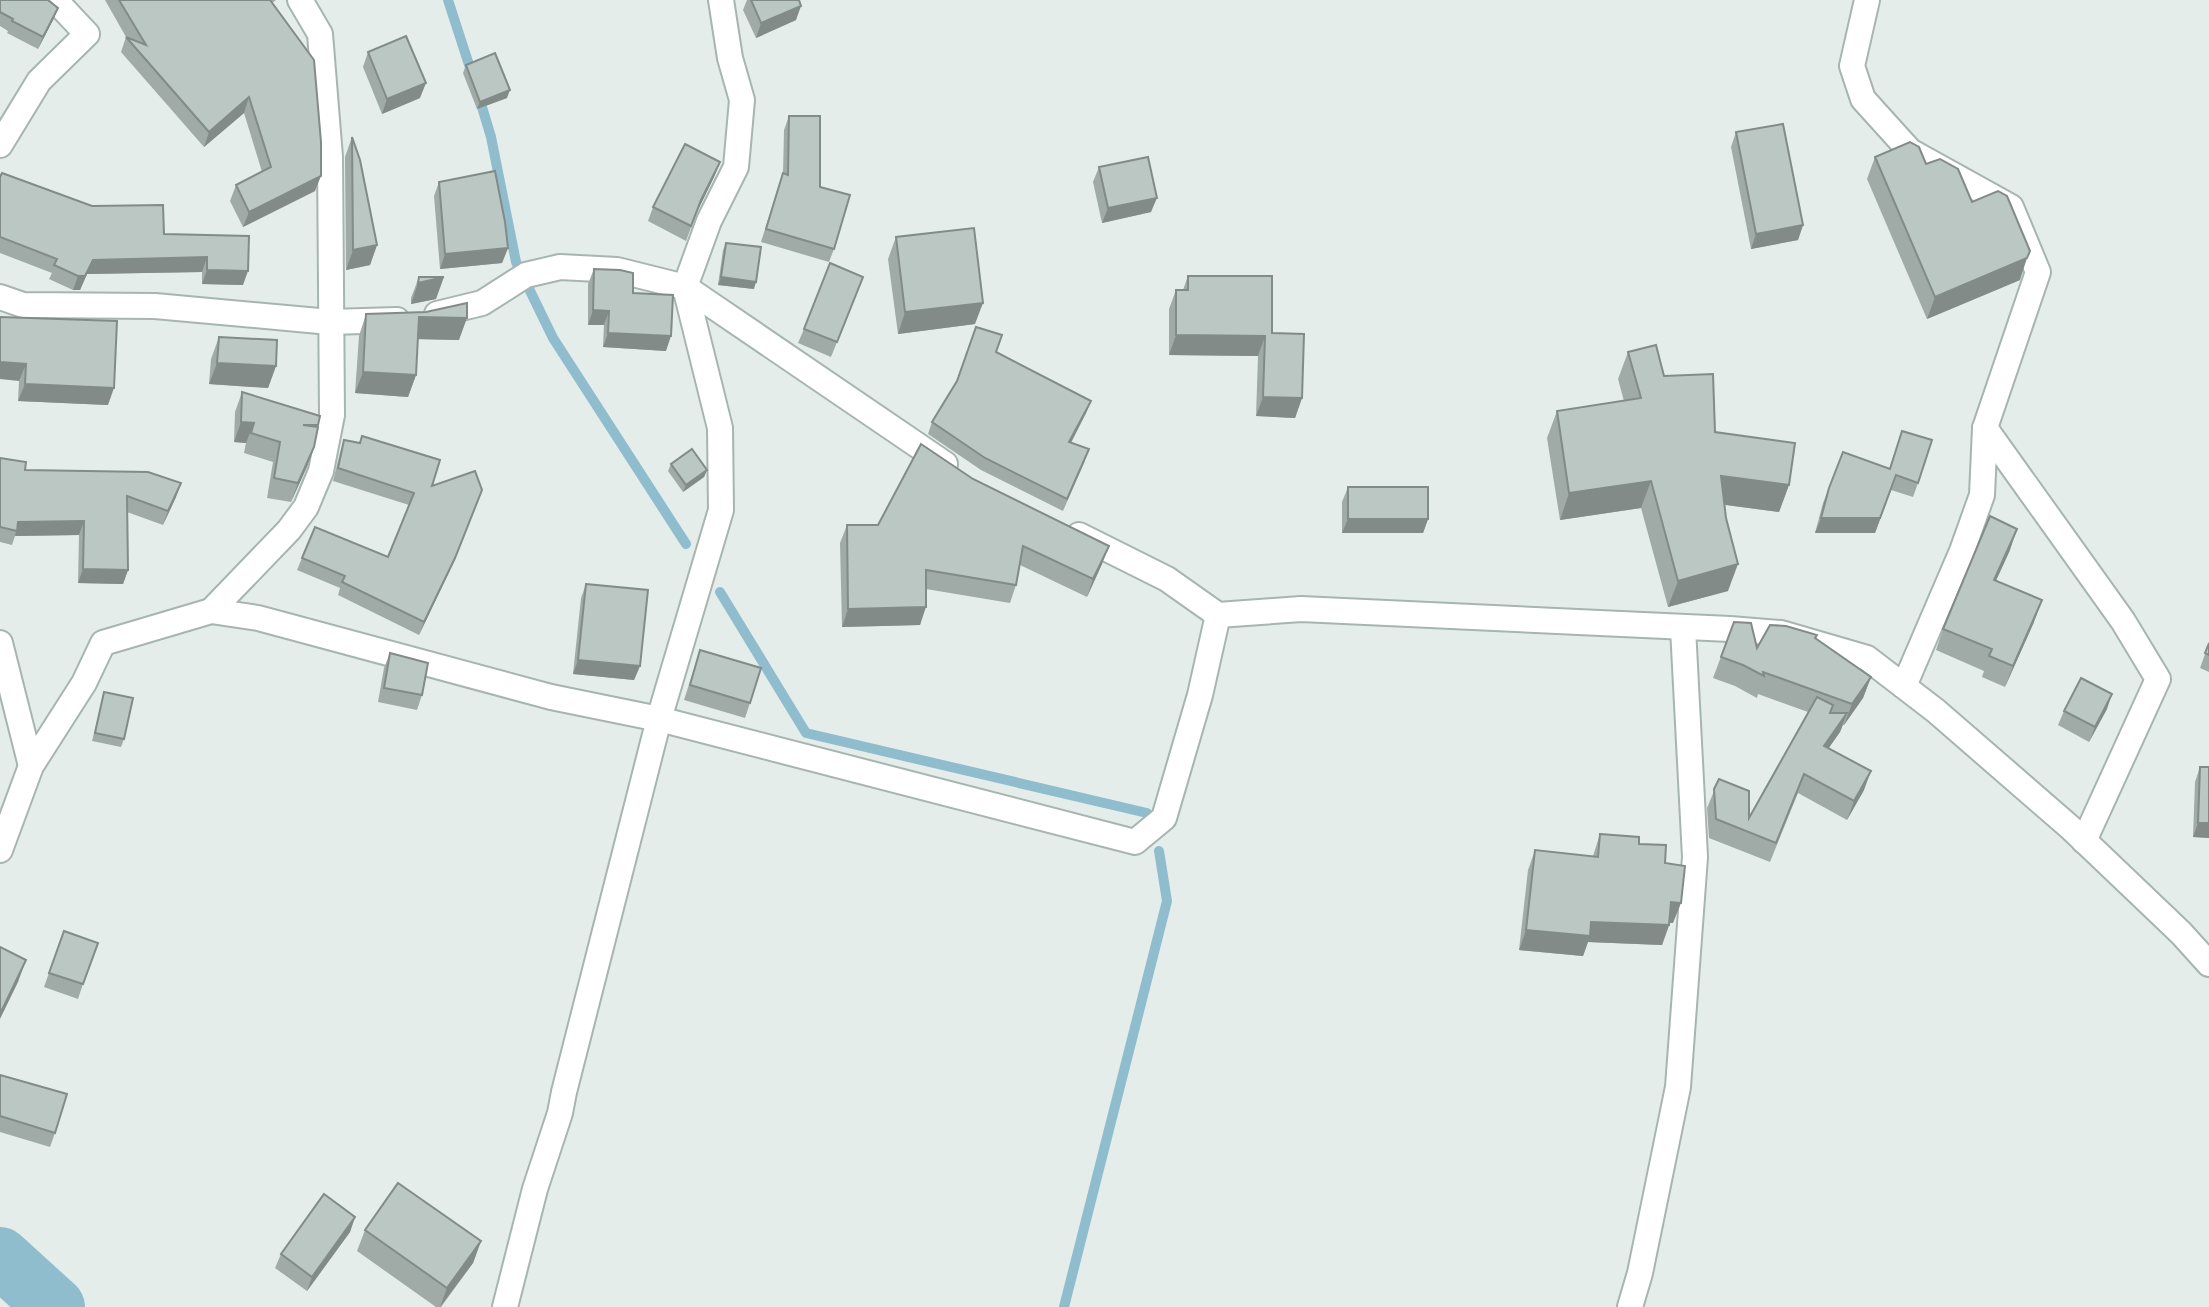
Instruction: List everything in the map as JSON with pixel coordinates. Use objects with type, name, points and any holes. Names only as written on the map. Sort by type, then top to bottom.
[{"type":"street","points":[[0,145],[39,81],[87,34],[55,0]]},
{"type":"street","points":[[211,611],[289,530],[306,507],[321,471],[332,415],[330,157],[320,34],[300,0]]},
{"type":"street","points":[[505,1307],[535,1189],[560,1113],[659,719],[721,510],[720,428],[685,287],[709,221],[736,167],[742,100],[730,58],[721,0]]},
{"type":"street","points":[[1867,0],[1852,66],[1863,99],[1910,151],[2011,207],[2038,272],[1985,428],[1982,495],[1962,551],[1904,686]]},
{"type":"street","points":[[0,297],[23,305],[155,306],[330,322],[418,319],[482,303],[526,275],[560,267],[617,270],[685,287],[959,474]]},
{"type":"street","points":[[1985,428],[2123,621],[2158,679],[2084,841]]},
{"type":"street","points":[[1056,524],[1167,579],[1218,615],[1301,609],[1781,633],[1867,658],[1936,711],[2084,841],[2181,933],[2209,964]]},
{"type":"street","points":[[0,850],[31,766],[84,683],[103,643],[211,611],[258,618],[551,697],[659,719],[1135,842],[1164,818],[1200,695],[1218,615]]},
{"type":"street","points":[[1630,1307],[1640,1273],[1678,1087],[1695,857],[1683,628]]},
{"type":"street","points":[[0,643],[31,766]]},
{"type":"building","points":[[0,0],[48,0],[58,8],[43,37],[0,12]]},
{"type":"building","points":[[119,0],[270,0],[314,60],[321,176],[249,212],[236,185],[271,167],[249,97],[209,132],[126,37],[146,45]]},
{"type":"building","points":[[751,0],[799,0],[801,6],[761,23]]},
{"type":"building","points":[[406,36],[426,83],[387,99],[368,52]]},
{"type":"building","points":[[495,53],[510,90],[480,102],[466,65]]},
{"type":"building","points":[[789,116],[820,116],[820,187],[850,195],[834,249],[766,229],[783,173],[788,175]]},
{"type":"building","points":[[1783,124],[1803,225],[1756,234],[1736,132]]},
{"type":"building","points":[[352,137],[360,160],[377,245],[353,250]]},
{"type":"building","points":[[1910,142],[1919,147],[1926,164],[1940,159],[1958,169],[1972,202],[1998,191],[2007,196],[2030,251],[2027,258],[1935,297],[1875,157]]},
{"type":"building","points":[[685,144],[720,162],[691,226],[653,207]]},
{"type":"building","points":[[1148,157],[1157,198],[1108,208],[1099,167]]},
{"type":"building","points":[[495,171],[508,248],[445,254],[439,182]]},
{"type":"building","points":[[2,173],[92,206],[163,205],[164,234],[249,236],[248,271],[207,270],[207,257],[93,260],[85,276],[78,276],[54,265],[57,259],[0,237]]},
{"type":"building","points":[[974,228],[983,303],[905,312],[896,237]]},
{"type":"building","points":[[726,243],[761,247],[756,282],[721,277]]},
{"type":"building","points":[[830,263],[863,277],[837,342],[804,329]]},
{"type":"building","points":[[594,269],[633,273],[633,293],[673,295],[671,336],[608,333],[609,311],[593,310]]},
{"type":"building","points":[[1188,276],[1272,276],[1272,333],[1304,334],[1302,398],[1263,397],[1265,336],[1176,335],[1176,290],[1188,290]]},
{"type":"building","points":[[419,277],[444,277],[418,283]]},
{"type":"building","points":[[467,303],[467,318],[419,317],[416,375],[363,372],[366,314],[426,312]]},
{"type":"building","points":[[0,317],[117,321],[114,388],[25,384],[26,364],[0,362]]},
{"type":"building","points":[[976,327],[1002,335],[996,352],[1091,401],[1069,442],[1089,449],[1067,499],[985,458],[932,422],[957,381]]},
{"type":"building","points":[[219,337],[277,340],[276,366],[217,363]]},
{"type":"building","points":[[1656,345],[1664,376],[1713,374],[1715,432],[1795,443],[1789,485],[1721,476],[1726,518],[1738,564],[1678,581],[1651,481],[1569,493],[1557,411],[1641,398],[1628,352]]},
{"type":"building","points":[[242,392],[320,416],[318,425],[303,425],[318,427],[314,447],[298,483],[274,478],[280,442],[251,433],[254,423],[241,422]]},
{"type":"building","points":[[1902,431],[1932,440],[1918,483],[1896,475],[1880,518],[1821,518],[1843,452],[1890,469]]},
{"type":"building","points":[[362,436],[440,460],[432,486],[475,471],[482,490],[455,558],[424,622],[342,582],[345,576],[302,558],[315,527],[388,557],[414,493],[338,468],[344,440],[360,443]]},
{"type":"building","points":[[921,444],[973,479],[1109,546],[1093,579],[1023,546],[1016,585],[926,570],[926,607],[848,609],[847,525],[878,525]]},
{"type":"building","points":[[692,449],[707,470],[686,485],[671,464]]},
{"type":"building","points":[[0,458],[26,462],[25,470],[148,472],[181,483],[168,511],[127,496],[128,570],[83,569],[84,521],[18,522],[17,531],[0,527]]},
{"type":"building","points":[[1348,487],[1428,487],[1428,519],[1348,519]]},
{"type":"building","points":[[1990,516],[2017,529],[1994,580],[2042,600],[2013,666],[1989,656],[1992,649],[1943,629]]},
{"type":"building","points":[[586,584],[648,590],[640,666],[578,660]]},
{"type":"building","points":[[1734,622],[1751,623],[1757,648],[1770,625],[1817,635],[1815,638],[1871,677],[1852,704],[1763,672],[1764,676],[1721,657]]},
{"type":"building","points":[[700,650],[761,668],[750,703],[690,685]]},
{"type":"building","points":[[390,653],[428,663],[422,695],[384,688]]},
{"type":"building","points":[[2081,678],[2112,694],[2095,727],[2064,711]]},
{"type":"building","points":[[104,692],[133,698],[124,739],[95,733]]},
{"type":"building","points":[[1817,697],[1833,705],[1830,713],[1847,713],[1824,746],[1871,771],[1854,801],[1804,774],[1776,843],[1716,819],[1714,789],[1719,779],[1749,791],[1749,818]]},
{"type":"building","points":[[2200,767],[2209,767],[2209,823],[2198,823]]},
{"type":"building","points":[[1600,834],[1639,837],[1639,844],[1666,845],[1665,863],[1685,866],[1681,903],[1671,902],[1669,925],[1591,922],[1590,936],[1526,930],[1535,850],[1598,857]]},
{"type":"building","points":[[64,931],[98,943],[83,984],[49,973]]},
{"type":"building","points":[[0,947],[26,960],[0,1014]]},
{"type":"building","points":[[0,1075],[67,1094],[55,1133],[0,1116]]},
{"type":"building","points":[[398,1183],[481,1241],[447,1288],[365,1230]]},
{"type":"building","points":[[324,1194],[355,1217],[312,1277],[281,1254]]},
{"type":"waterway","points":[[448,0],[472,74]]},
{"type":"waterway","points":[[479,97],[491,137],[516,262],[553,338],[686,544]]},
{"type":"waterway","points":[[720,592],[806,733],[1147,813]]},
{"type":"waterway","points":[[1064,1307],[1167,901],[1159,851]]},
{"type":"waterway","points":[[0,1257],[55,1307]]}]
